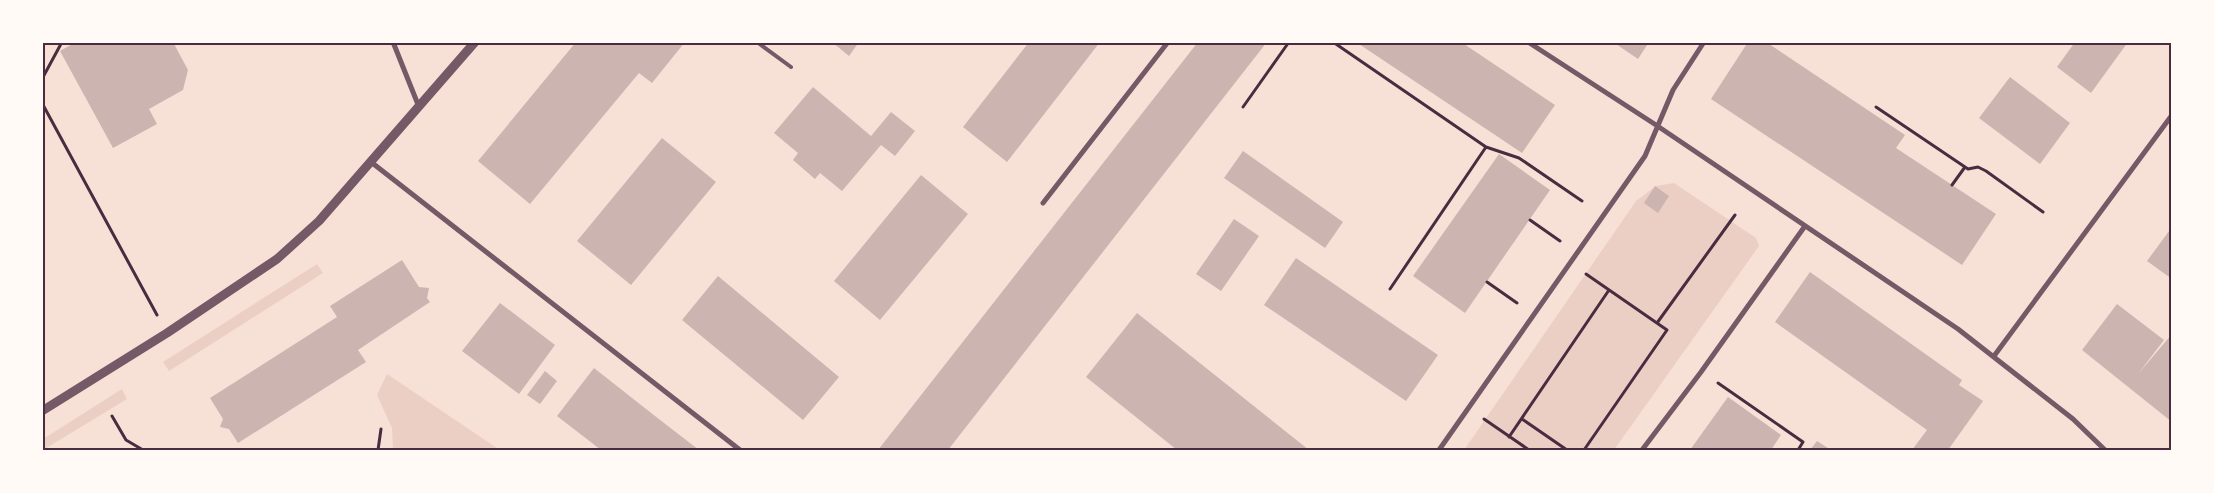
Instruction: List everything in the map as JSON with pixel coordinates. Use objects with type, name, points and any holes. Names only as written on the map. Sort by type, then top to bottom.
[{"type":"street","points":[[393,42],[419,107]]},
{"type":"street","points":[[42,411],[167,333],[277,260],[319,221],[475,42]]},
{"type":"street","points":[[1043,203],[1168,42]]},
{"type":"street","points":[[1528,42],[1656,125],[1994,356],[2073,419],[2105,450]]},
{"type":"street","points":[[1439,450],[1644,156],[1673,90],[1704,42]]},
{"type":"street","points":[[1994,356],[2172,115]]},
{"type":"street","points":[[372,162],[740,450]]},
{"type":"street","points":[[1642,450],[1701,372],[1805,226]]},
{"type":"lane","points":[[757,42],[791,67]]},
{"type":"path","points":[[42,79],[62,42]]},
{"type":"path","points":[[1242,107],[1289,42]]},
{"type":"path","points":[[1333,42],[1486,147],[1519,158],[1582,200]]},
{"type":"path","points":[[42,103],[167,333]]},
{"type":"path","points":[[1876,107],[1964,167],[1968,169],[1978,167],[1986,171],[2043,212]]},
{"type":"path","points":[[1390,289],[1486,147]]},
{"type":"path","points":[[1952,185],[1964,167]]},
{"type":"path","points":[[1657,323],[1735,215]]},
{"type":"path","points":[[1530,220],[1577,253]]},
{"type":"path","points":[[1570,263],[1667,330],[1584,450]]},
{"type":"path","points":[[1487,282],[1534,316]]},
{"type":"path","points":[[1509,437],[1609,290]]},
{"type":"path","points":[[1701,372],[1804,442],[1798,450]]},
{"type":"path","points":[[1469,409],[1529,450]]},
{"type":"path","points":[[112,416],[126,440],[143,450]]},
{"type":"path","points":[[1522,419],[1567,450]]},
{"type":"path","points":[[378,450],[381,429]]},
{"type":"shaded area","points":[[1674,183],[1756,238],[1759,246],[1614,450],[1464,450],[1636,201],[1656,186]]},
{"type":"shaded area","points":[[317,264],[323,273],[169,371],[163,362]]},
{"type":"shaded area","points":[[387,374],[499,450],[393,450],[392,428],[377,395]]},
{"type":"shaded area","points":[[122,389],[127,399],[43,450],[43,439]]},
{"type":"building","points":[[76,42],[173,42],[188,70],[183,90],[149,109],[157,124],[113,148],[60,51]]},
{"type":"building","points":[[576,42],[685,42],[652,83],[639,73],[530,204],[478,161]]},
{"type":"building","points":[[832,42],[859,42],[849,56]]},
{"type":"building","points":[[1029,42],[1100,42],[1007,162],[963,127]]},
{"type":"building","points":[[1198,42],[1267,42],[948,450],[878,450]]},
{"type":"building","points":[[1356,42],[1461,42],[1555,105],[1522,153]]},
{"type":"building","points":[[1613,42],[1649,42],[1638,59]]},
{"type":"building","points":[[1748,42],[1766,42],[1905,135],[1896,148],[1996,214],[1962,265],[1711,99]]},
{"type":"building","points":[[2075,42],[2128,42],[2091,93],[2057,67]]},
{"type":"building","points":[[2010,77],[2070,123],[2040,164],[1979,118]]},
{"type":"building","points":[[813,87],[871,136],[891,112],[915,131],[895,156],[881,145],[842,191],[820,173],[815,179],[793,160],[798,153],[774,133]]},
{"type":"building","points":[[662,138],[716,182],[631,285],[577,241]]},
{"type":"building","points":[[1243,151],[1343,222],[1325,248],[1224,178]]},
{"type":"building","points":[[1499,154],[1550,190],[1465,313],[1413,276]]},
{"type":"building","points":[[921,175],[968,214],[880,320],[834,281]]},
{"type":"building","points":[[1655,186],[1669,196],[1658,213],[1644,203]]},
{"type":"building","points":[[1234,219],[1259,236],[1221,291],[1196,274]]},
{"type":"building","points":[[2172,227],[2172,279],[2147,261]]},
{"type":"building","points":[[1296,258],[1438,355],[1406,401],[1264,305]]},
{"type":"building","points":[[402,260],[419,287],[429,288],[427,298],[430,302],[358,350],[366,362],[238,443],[229,429],[220,427],[223,419],[210,398],[337,317],[330,306]]},
{"type":"building","points":[[1810,272],[1962,380],[1959,385],[1983,401],[1948,450],[1912,450],[1927,430],[1775,322]]},
{"type":"building","points":[[718,276],[839,377],[803,420],[682,320]]},
{"type":"building","points":[[500,303],[555,345],[519,394],[462,351]]},
{"type":"building","points":[[2117,304],[2164,340],[2138,374],[2172,334],[2172,422],[2082,350]]},
{"type":"building","points":[[1137,313],[1309,450],[1177,450],[1086,377]]},
{"type":"building","points":[[594,368],[699,450],[601,450],[557,416]]},
{"type":"building","points":[[545,371],[557,381],[540,404],[527,395]]},
{"type":"building","points":[[1728,397],[1781,435],[1771,450],[1690,450]]},
{"type":"building","points":[[1817,441],[1831,450],[1810,450]]}]
